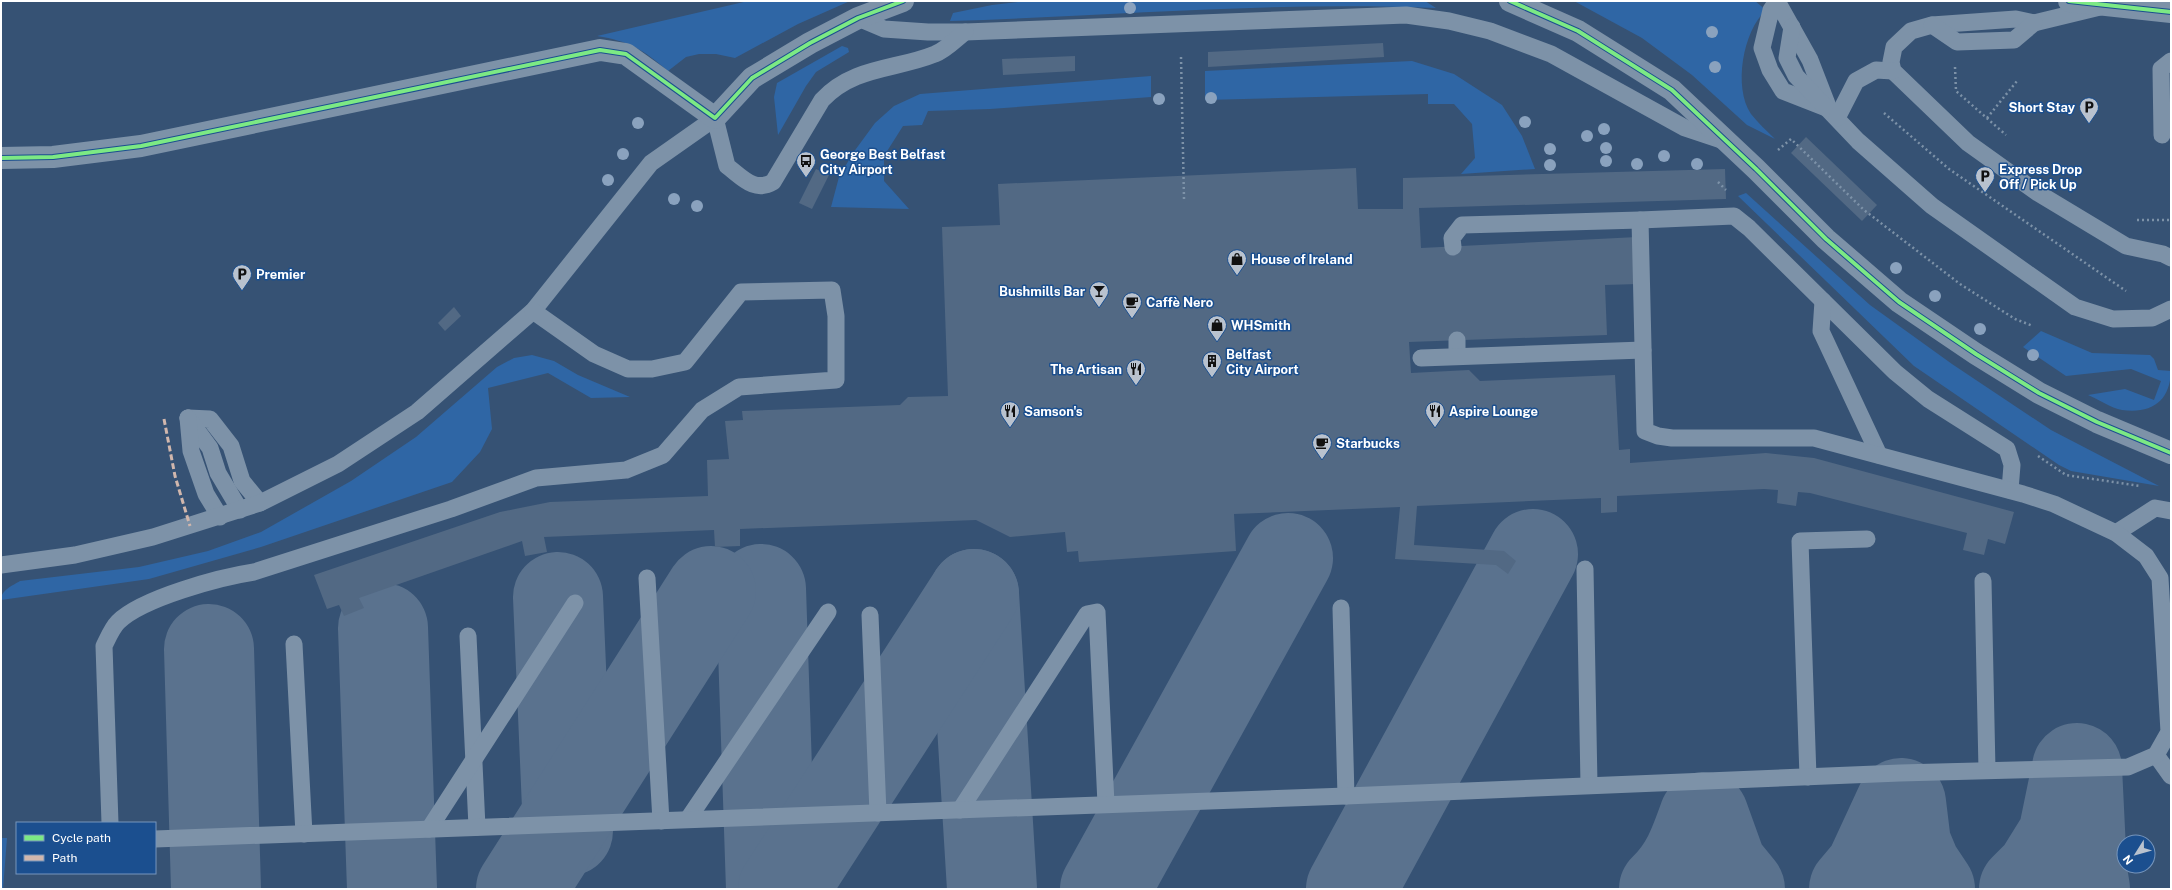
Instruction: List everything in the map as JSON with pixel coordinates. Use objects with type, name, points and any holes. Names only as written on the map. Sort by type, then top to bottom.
[{"type":"street","points":[[1,158],[53,157],[141,146],[600,50],[626,54],[715,118],[752,78],[810,43],[858,18],[903,1]]},
{"type":"street","points":[[2069,1],[2171,12]]},
{"type":"street","points":[[1523,3],[1578,31],[1646,72],[1672,90],[1826,239],[1899,302],[1976,354],[2040,393],[2097,422],[2171,452]]},
{"type":"lane","points":[[1833,113],[1783,91],[1770,70],[1762,48],[1771,10],[1777,1],[1792,27],[1787,58],[1796,76],[1833,113],[1858,141],[1932,206],[2075,307],[2113,319],[2152,318],[2171,309]]},
{"type":"lane","points":[[2106,6],[2034,23],[2016,19],[1932,25],[1911,31],[1894,47],[1891,62],[1893,71],[1968,143],[2038,193],[2126,246],[2163,254],[2171,258]]},
{"type":"lane","points":[[858,18],[884,29],[965,32],[1413,16],[1449,21],[1490,32],[1551,54],[1685,128],[1728,143]]},
{"type":"lane","points":[[1,565],[83,553],[153,537],[220,517],[260,504],[338,464],[417,412],[533,312],[651,163],[715,118],[726,166],[756,187],[766,187],[773,182],[822,100],[830,92],[860,75],[937,54],[965,32]]},
{"type":"lane","points":[[2162,134],[2168,66]]},
{"type":"lane","points":[[1833,113],[1856,81],[1876,70],[1893,71]]},
{"type":"lane","points":[[1453,247],[1452,238],[1462,225],[1734,216],[1749,228],[1895,372],[1922,395],[2006,449],[2012,465],[2010,490]]},
{"type":"lane","points":[[156,839],[1346,796],[1987,770],[2128,767],[2156,755],[2168,732],[2160,578],[2146,556],[2116,533],[2054,504],[2010,490],[1814,438],[1672,438],[1658,436],[1645,431],[1640,220]]},
{"type":"lane","points":[[110,822],[104,646],[118,622],[144,605],[222,577],[254,572],[444,511],[536,478],[626,470],[663,455],[702,410],[739,387],[836,380],[836,316],[832,290],[741,292],[685,362],[652,369],[628,369],[594,354],[533,312]]},
{"type":"lane","points":[[1823,301],[1821,331],[1879,455]]},
{"type":"lane","points":[[1420,358],[1457,348],[1643,350]]},
{"type":"lane","points":[[188,418],[210,419],[231,446],[242,481],[260,504]]},
{"type":"lane","points":[[188,418],[210,448],[218,473],[240,510]]},
{"type":"lane","points":[[188,418],[191,450],[206,494],[220,517]]},
{"type":"lane","points":[[2116,533],[2155,508],[2171,511]]},
{"type":"lane","points":[[1808,777],[1800,542],[1867,539]]},
{"type":"lane","points":[[1585,569],[1589,786]]},
{"type":"lane","points":[[647,578],[661,821]]},
{"type":"lane","points":[[1983,581],[1987,770]]},
{"type":"lane","points":[[429,829],[575,603]]},
{"type":"lane","points":[[1341,608],[1346,796]]},
{"type":"lane","points":[[688,819],[828,612]]},
{"type":"lane","points":[[960,810],[1087,614],[1097,612],[1106,804]]},
{"type":"lane","points":[[870,615],[878,813]]},
{"type":"lane","points":[[468,636],[477,827]]},
{"type":"lane","points":[[294,644],[304,834]]},
{"type":"lane","points":[[2156,755],[2171,776]]},
{"type":"path","points":[[1181,57],[1184,199]]},
{"type":"path","points":[[1955,63],[1956,91],[2010,139]]},
{"type":"path","points":[[1987,118],[2016,80]]},
{"type":"path","points":[[1884,113],[1949,169],[2124,291],[2131,292]]},
{"type":"path","points":[[1775,153],[1791,139],[1864,210],[1960,284],[2015,319],[2033,326]]},
{"type":"path","points":[[2135,220],[2171,220]]},
{"type":"shaded area","points":[[748,1],[850,1],[798,24],[735,58],[716,54],[699,54],[686,57],[668,71],[651,57],[636,48],[618,41],[597,36]]},
{"type":"shaded area","points":[[1026,1],[1425,1],[1436,8],[1314,6],[950,21],[953,13],[992,5]]},
{"type":"shaded area","points":[[1574,1],[1755,1],[1766,10],[1758,19],[1751,31],[1746,45],[1743,60],[1743,89],[1746,103],[1751,114],[1775,139],[1747,125],[1692,75],[1642,38]]},
{"type":"shaded area","points":[[842,46],[848,48],[849,52],[816,72],[806,86],[778,135],[774,97],[777,83]]},
{"type":"shaded area","points":[[1412,61],[1454,74],[1502,105],[1522,136],[1535,169],[1461,174],[1475,158],[1472,124],[1454,104],[1428,104],[1428,94],[1205,100],[1205,71]]},
{"type":"shaded area","points":[[1151,76],[1151,97],[990,109],[928,111],[922,125],[903,126],[884,156],[884,181],[909,209],[831,207],[839,177],[853,153],[875,123],[894,106],[920,94]]},
{"type":"shaded area","points":[[1746,193],[1870,305],[1952,364],[2051,430],[2159,486],[2071,471],[2059,465],[1914,366],[1738,196]]},
{"type":"shaded area","points":[[2041,331],[2092,353],[2150,355],[2154,359],[2158,370],[2171,371],[2170,381],[2163,398],[2150,407],[2133,411],[2118,409],[2088,395],[2125,389],[2154,400],[2161,381],[2131,369],[2066,376],[2023,347]]},
{"type":"shaded area","points":[[532,355],[554,361],[578,375],[630,397],[591,398],[548,373],[488,388],[492,429],[480,452],[452,482],[261,547],[149,579],[1,600],[1,597],[5,591],[20,581],[139,567],[208,551],[261,532],[351,481],[416,437],[497,367],[514,358]]},
{"type":"shaded area","points":[[1,838],[7,838],[3,889],[1,889]]},
{"type":"building","points":[[1383,43],[1384,57],[1208,67],[1208,52]]},
{"type":"building","points":[[1075,56],[1075,71],[1003,75],[1002,59]]},
{"type":"building","points":[[1806,137],[1877,205],[1862,221],[1791,153]]},
{"type":"building","points":[[1356,168],[1358,209],[1403,209],[1403,178],[1725,169],[1726,199],[1419,208],[1421,248],[1637,237],[1638,284],[1605,285],[1607,335],[1409,342],[1411,373],[1469,370],[1480,381],[1615,375],[1619,450],[1630,449],[1630,463],[1766,453],[1814,458],[2014,512],[2005,544],[1988,539],[1984,555],[1963,550],[1967,533],[1810,493],[1798,492],[1796,506],[1777,503],[1778,490],[1764,489],[1617,496],[1617,512],[1601,513],[1601,498],[1417,506],[1414,545],[1504,551],[1516,561],[1508,574],[1496,565],[1395,559],[1400,507],[1234,514],[1236,551],[1079,562],[1078,551],[1067,552],[1065,532],[1010,537],[976,520],[740,529],[740,546],[715,547],[714,530],[544,537],[547,552],[525,556],[522,541],[359,598],[364,608],[344,616],[339,605],[327,609],[314,575],[500,512],[550,502],[708,496],[707,460],[729,459],[725,421],[743,420],[742,411],[900,405],[908,397],[948,396],[942,227],[1000,225],[998,184]]},
{"type":"building","points":[[816,169],[829,175],[812,209],[799,203]]},
{"type":"building","points":[[454,307],[461,316],[445,331],[438,323]]},
{"type":"taxiway","points":[[1351,889],[1533,554]]},
{"type":"taxiway","points":[[1105,889],[1288,558]]},
{"type":"taxiway","points":[[761,589],[771,889]]},
{"type":"taxiway","points":[[521,889],[711,591]]},
{"type":"taxiway","points":[[974,594],[992,889]]},
{"type":"taxiway","points":[[783,889],[974,594]]},
{"type":"taxiway","points":[[558,597],[568,831]]},
{"type":"taxiway","points":[[383,628],[392,889]]},
{"type":"taxiway","points":[[209,649],[216,889]]},
{"type":"taxiway","points":[[2024,889],[2040,873],[2063,836],[2077,768],[2082,871],[2085,889]]},
{"type":"taxiway","points":[[1854,889],[1870,870],[1901,803],[1906,844],[1916,868],[1930,889]]},
{"type":"taxiway","points":[[1664,889],[1672,881],[1684,864],[1693,847],[1704,817],[1722,867],[1740,889]]},
{"type":"marked path","points":[[164,419],[175,476],[190,526]]},
{"type":"cycle path","points":[[1,158],[53,157],[141,146],[600,50],[626,54],[715,118],[752,78],[810,43],[858,18],[903,1]]},
{"type":"cycle path","points":[[1510,1],[1578,31],[1672,90],[1756,169],[1826,239],[1899,302],[1976,354],[2039,393],[2097,422],[2171,453]]},
{"type":"cycle path","points":[[2069,1],[2171,12]]},
{"type":"place","name":"Short Stay","points":[[2089,124]]},
{"type":"place","name":"George Best Belfast City Airport","points":[[806,178]]},
{"type":"place","name":"Express Drop Off / Pick Up","points":[[1985,193]]},
{"type":"place","name":"House of Ireland","points":[[1237,276]]},
{"type":"place","name":"Premier","points":[[242,291]]},
{"type":"place","name":"Bushmills Bar","points":[[1099,308]]},
{"type":"place","name":"Caffè Nero","points":[[1132,319]]},
{"type":"place","name":"WHSmith","points":[[1217,342]]},
{"type":"place","name":"Belfast City Airport","points":[[1212,378]]},
{"type":"place","name":"The Artisan","points":[[1136,386]]},
{"type":"place","name":"Samson's","points":[[1010,428]]},
{"type":"place","name":"Aspire Lounge","points":[[1435,428]]},
{"type":"place","name":"Starbucks","points":[[1322,460]]}]
